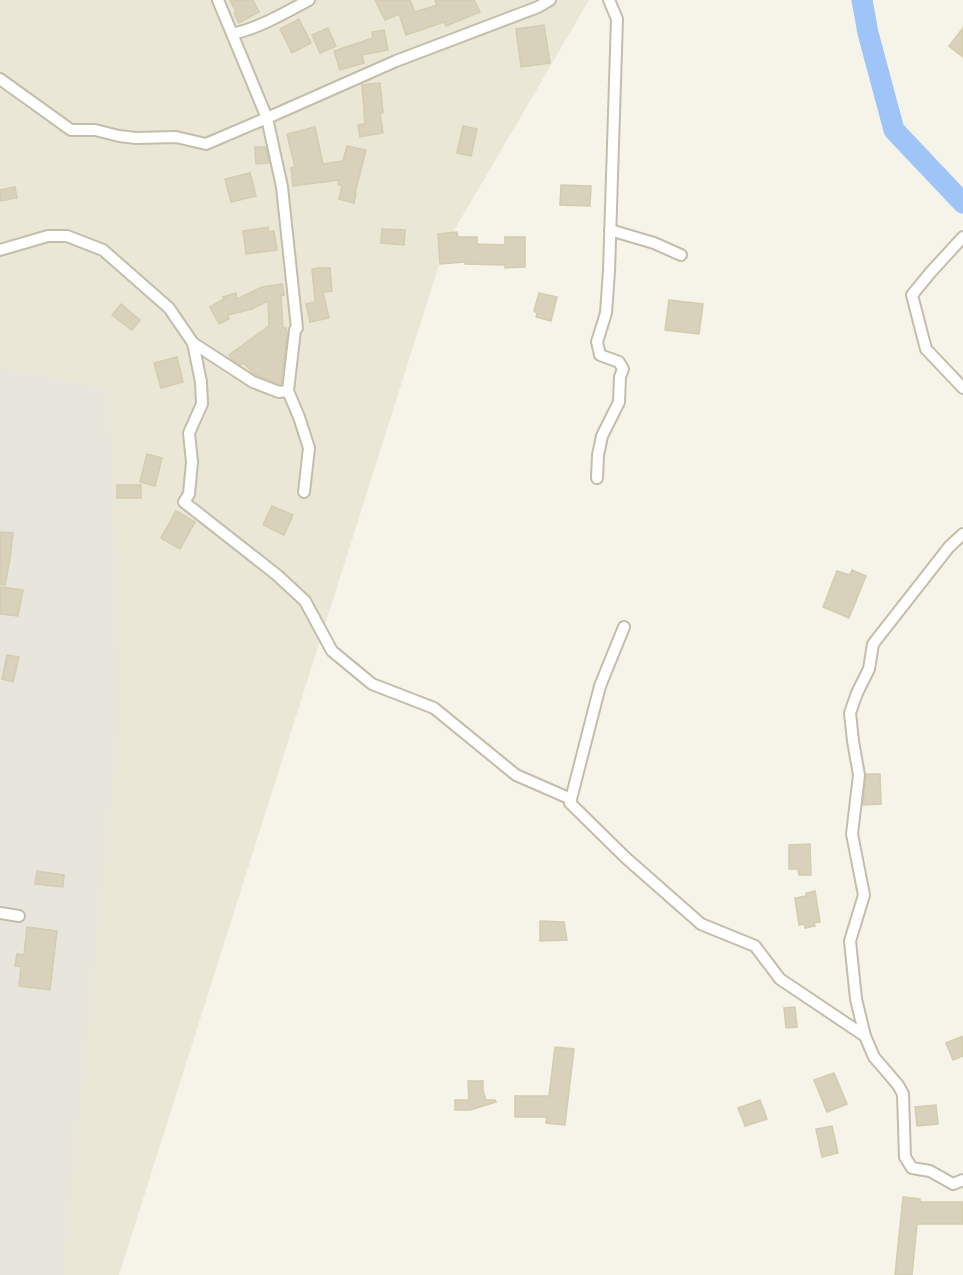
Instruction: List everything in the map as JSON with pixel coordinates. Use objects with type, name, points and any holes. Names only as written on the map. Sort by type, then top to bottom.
[{"type":"street","points":[[218,0],[267,118],[282,187],[297,328],[288,390],[309,448],[304,492]]},
{"type":"street","points":[[232,34],[262,25],[309,0]]},
{"type":"street","points":[[0,79],[71,130],[95,130],[136,138],[176,137],[206,144],[396,61],[538,7],[550,0]]},
{"type":"street","points":[[597,478],[597,455],[602,436],[619,402],[620,377],[623,369],[619,362],[600,355],[597,342],[606,313],[610,230],[617,19],[609,0]]},
{"type":"street","points":[[610,230],[654,243],[681,255]]},
{"type":"street","points":[[0,250],[48,236],[67,236],[103,250],[169,308],[193,343],[253,382],[279,392],[288,390]]},
{"type":"street","points":[[963,237],[912,295],[926,349],[963,388]]},
{"type":"street","points":[[193,343],[201,382],[202,404],[189,433],[192,462],[189,494],[184,502],[284,581],[305,601],[332,651],[372,684],[434,708],[516,775],[571,799]]},
{"type":"street","points":[[963,534],[950,547],[873,644],[869,669],[850,713],[860,775],[852,834],[864,895],[850,941],[856,999],[865,1036],[874,1057],[903,1094],[904,1157],[912,1168],[930,1171],[953,1184],[963,1180]]},
{"type":"street","points":[[624,627],[600,686],[570,803],[626,858],[702,924],[755,946],[780,979],[865,1036]]},
{"type":"street","points":[[0,913],[20,916]]},
{"type":"shaded area","points":[[0,0],[589,0],[445,246],[119,1275],[0,1275]]},
{"type":"shaded area","points":[[0,368],[109,390],[121,710],[63,1275],[0,1275]]},
{"type":"building","points":[[230,0],[253,0],[259,12],[239,23]]},
{"type":"building","points":[[375,0],[410,0],[415,12],[437,5],[435,0],[474,0],[480,12],[446,26],[444,22],[406,35],[399,14],[385,20]]},
{"type":"building","points":[[299,19],[311,43],[292,53],[280,29]]},
{"type":"building","points":[[544,25],[550,63],[521,67],[516,29]]},
{"type":"building","points":[[328,28],[336,46],[320,53],[312,35]]},
{"type":"building","points":[[963,28],[963,57],[949,46]]},
{"type":"building","points":[[384,30],[388,50],[362,55],[364,63],[340,70],[334,51],[373,38],[372,32]]},
{"type":"building","points":[[380,83],[383,133],[360,137],[358,125],[365,124],[362,85]]},
{"type":"building","points":[[463,126],[477,129],[471,156],[457,153]]},
{"type":"building","points":[[315,127],[323,164],[343,161],[347,146],[366,150],[354,203],[339,199],[342,186],[338,184],[339,180],[293,186],[291,168],[295,167],[287,134]]},
{"type":"building","points":[[255,147],[266,147],[269,163],[256,164]]},
{"type":"building","points":[[250,173],[256,196],[231,202],[225,179]]},
{"type":"building","points":[[561,185],[591,186],[590,206],[560,205]]},
{"type":"building","points":[[15,187],[17,198],[0,201],[0,190]]},
{"type":"building","points":[[268,227],[269,232],[274,231],[277,250],[246,254],[243,231]]},
{"type":"building","points":[[382,229],[405,230],[404,245],[381,243]]},
{"type":"building","points":[[457,232],[458,237],[477,237],[477,244],[505,245],[505,237],[525,237],[525,267],[505,268],[505,265],[465,264],[465,262],[440,264],[438,234]]},
{"type":"building","points":[[330,268],[332,291],[323,292],[329,318],[310,322],[306,304],[315,302],[312,269]]},
{"type":"building","points":[[282,284],[283,328],[286,328],[287,333],[280,384],[256,375],[243,363],[240,365],[229,355],[269,326],[268,301],[252,309],[228,315],[229,319],[219,324],[210,307],[224,299],[223,297],[236,293],[237,299],[262,287]]},
{"type":"building","points":[[539,293],[557,297],[551,321],[536,317],[537,313],[534,311]]},
{"type":"building","points":[[669,300],[703,304],[699,334],[665,330]]},
{"type":"building","points":[[121,304],[140,320],[132,330],[112,315]]},
{"type":"building","points":[[177,357],[183,382],[161,388],[154,363]]},
{"type":"building","points":[[147,454],[162,458],[155,486],[140,482]]},
{"type":"building","points":[[117,485],[141,485],[141,498],[117,498]]},
{"type":"building","points":[[272,506],[293,515],[284,535],[263,525]]},
{"type":"building","points":[[176,511],[195,522],[180,549],[161,538]]},
{"type":"building","points":[[0,532],[13,533],[5,585],[0,584]]},
{"type":"building","points":[[852,570],[866,576],[849,618],[823,607],[837,571],[850,575]]},
{"type":"building","points":[[0,587],[23,590],[18,616],[0,614]]},
{"type":"building","points":[[7,655],[19,657],[13,682],[2,679]]},
{"type":"building","points":[[866,774],[880,774],[881,804],[863,805]]},
{"type":"building","points":[[810,844],[811,875],[799,875],[798,869],[789,869],[789,845]]},
{"type":"building","points":[[37,871],[64,875],[63,887],[35,884]]},
{"type":"building","points":[[815,891],[820,922],[814,923],[815,926],[805,928],[804,924],[799,925],[795,898]]},
{"type":"building","points":[[540,921],[564,922],[567,940],[540,941]]},
{"type":"building","points":[[27,927],[57,931],[50,990],[19,986],[21,967],[15,966],[17,954],[24,955]]},
{"type":"building","points":[[795,1007],[797,1027],[786,1028],[784,1008]]},
{"type":"building","points":[[963,1036],[963,1056],[953,1060],[946,1043]]},
{"type":"building","points":[[555,1047],[574,1049],[565,1125],[546,1123],[547,1117],[515,1117],[515,1096],[549,1096]]},
{"type":"building","points":[[834,1073],[847,1104],[827,1112],[814,1080]]},
{"type":"building","points":[[468,1081],[483,1081],[486,1100],[496,1102],[470,1110],[455,1110],[455,1100],[469,1100]]},
{"type":"building","points":[[760,1100],[767,1119],[745,1126],[738,1108]]},
{"type":"building","points":[[936,1105],[938,1124],[917,1126],[915,1107]]},
{"type":"building","points":[[832,1126],[838,1153],[822,1157],[816,1129]]},
{"type":"building","points":[[903,1197],[920,1199],[920,1202],[963,1202],[963,1224],[917,1224],[912,1275],[895,1275]]},
{"type":"waterway","points":[[862,0],[868,33],[894,130],[963,203]]}]
